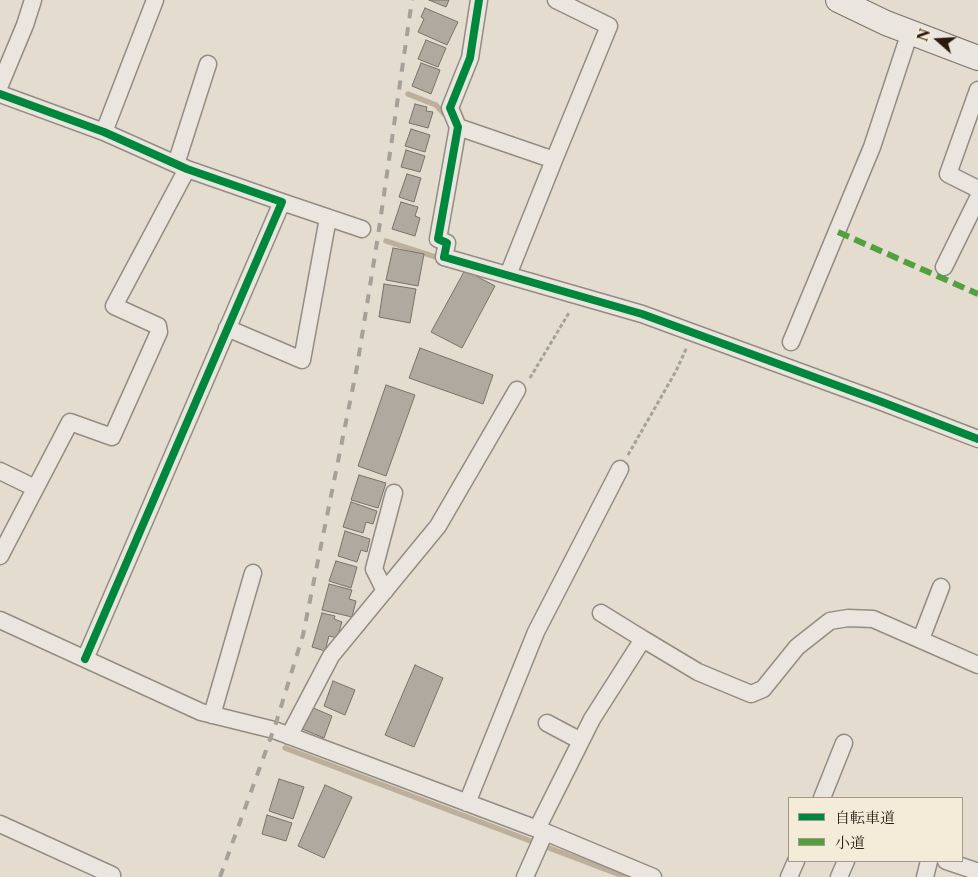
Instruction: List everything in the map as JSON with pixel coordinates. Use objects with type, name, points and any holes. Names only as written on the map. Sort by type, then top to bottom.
[{"type":"street","points":[[0,85],[25,25],[33,0]]},
{"type":"street","points":[[104,132],[155,0]]},
{"type":"street","points":[[479,0],[470,58],[450,108],[458,127],[438,239],[447,243],[444,257],[642,314],[978,439]]},
{"type":"street","points":[[508,275],[609,26],[556,0]]},
{"type":"street","points":[[838,0],[910,32],[978,58]]},
{"type":"street","points":[[791,342],[872,147],[910,32]]},
{"type":"street","points":[[0,556],[70,422],[112,437],[159,332],[158,326],[114,306],[181,166],[208,64]]},
{"type":"street","points":[[978,90],[948,174],[978,189]]},
{"type":"street","points":[[0,94],[104,132],[181,166],[362,229]]},
{"type":"street","points":[[458,127],[554,160]]},
{"type":"street","points":[[944,267],[978,198]]},
{"type":"street","points":[[85,659],[226,328],[282,202]]},
{"type":"street","points":[[226,328],[302,360],[328,218]]},
{"type":"street","points":[[290,736],[331,656],[438,526],[517,390]]},
{"type":"street","points":[[466,803],[536,632],[620,469]]},
{"type":"street","points":[[0,471],[35,488]]},
{"type":"street","points":[[385,591],[374,569],[394,494]]},
{"type":"street","points":[[212,715],[253,573]]},
{"type":"street","points":[[921,639],[941,586]]},
{"type":"street","points":[[601,613],[698,672],[751,694],[763,689],[797,647],[830,622],[848,618],[873,619],[978,665]]},
{"type":"street","points":[[0,620],[201,712],[274,730],[541,831],[653,877]]},
{"type":"street","points":[[525,877],[541,831],[581,741],[592,719],[643,640]]},
{"type":"street","points":[[547,723],[581,741]]},
{"type":"street","points":[[822,797],[844,742]]},
{"type":"street","points":[[0,824],[112,874],[111,877]]},
{"type":"street","points":[[789,877],[796,862]]},
{"type":"street","points":[[839,877],[846,862]]},
{"type":"street","points":[[925,877],[929,862]]},
{"type":"street","points":[[949,862],[976,871]]},
{"type":"path","points":[[517,390],[521,392],[579,295]]},
{"type":"path","points":[[620,469],[676,371],[693,332]]},
{"type":"building","points":[[429,0],[449,0],[446,7]]},
{"type":"building","points":[[425,8],[458,22],[447,45],[418,32],[424,19],[421,17]]},
{"type":"building","points":[[426,40],[446,48],[438,67],[418,59]]},
{"type":"building","points":[[421,63],[440,70],[431,94],[412,86]]},
{"type":"building","points":[[415,104],[427,107],[426,111],[433,112],[428,128],[409,123]]},
{"type":"building","points":[[411,129],[430,135],[425,152],[405,146]]},
{"type":"building","points":[[406,150],[425,156],[420,172],[401,167]]},
{"type":"building","points":[[407,174],[421,178],[414,202],[399,197]]},
{"type":"building","points":[[401,202],[418,207],[415,216],[420,218],[415,236],[392,229]]},
{"type":"building","points":[[393,248],[424,254],[418,286],[386,280]]},
{"type":"building","points":[[465,270],[495,286],[462,348],[431,332]]},
{"type":"building","points":[[384,284],[416,289],[410,323],[379,317]]},
{"type":"building","points":[[420,348],[493,375],[483,404],[409,378]]},
{"type":"building","points":[[386,385],[415,395],[386,476],[358,466]]},
{"type":"building","points":[[359,475],[386,483],[378,508],[351,500]]},
{"type":"building","points":[[351,502],[377,511],[373,524],[366,522],[363,533],[343,527]]},
{"type":"building","points":[[345,531],[370,539],[367,552],[361,550],[357,562],[338,556]]},
{"type":"building","points":[[336,561],[357,567],[351,588],[329,581]]},
{"type":"building","points":[[329,584],[352,590],[349,599],[356,601],[352,617],[322,610]]},
{"type":"building","points":[[322,613],[335,616],[334,619],[342,622],[337,638],[329,636],[325,651],[312,647]]},
{"type":"building","points":[[415,665],[443,678],[414,747],[385,735]]},
{"type":"building","points":[[333,681],[355,690],[345,715],[324,706]]},
{"type":"building","points":[[311,707],[332,716],[324,738],[302,729]]},
{"type":"building","points":[[279,779],[304,787],[293,819],[269,811]]},
{"type":"building","points":[[325,785],[352,797],[324,858],[298,846]]},
{"type":"building","points":[[267,815],[292,823],[286,841],[262,834]]},
{"type":"waterway","points":[[408,94],[436,105],[444,114]]},
{"type":"waterway","points":[[386,241],[442,259]]},
{"type":"waterway","points":[[285,748],[626,877]]},
{"type":"railway","points":[[220,877],[276,723],[303,635],[357,367],[412,0]]},
{"type":"marked path","points":[[838,232],[978,294]]},
{"type":"cycle path","points":[[479,0],[470,58],[450,108],[458,127],[438,239],[447,243],[444,257],[642,314],[978,439]]},
{"type":"cycle path","points":[[0,94],[104,132],[187,169],[282,202],[85,659]]}]
